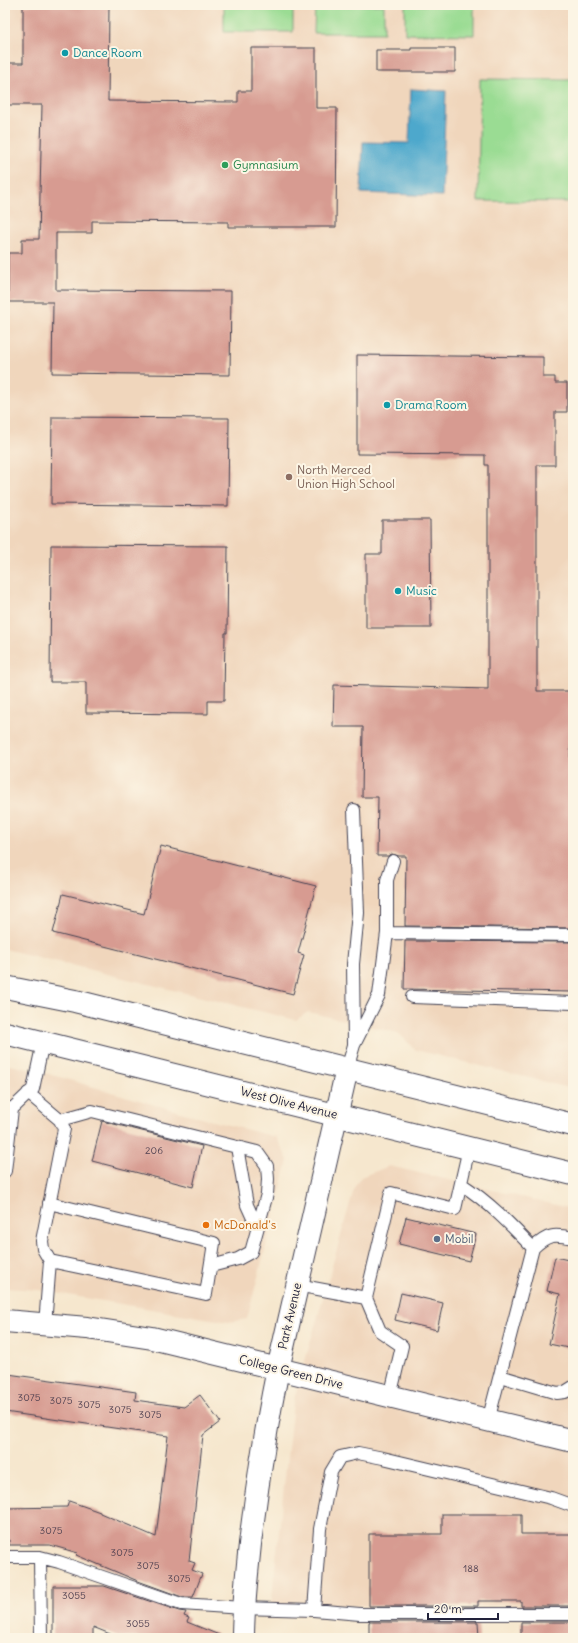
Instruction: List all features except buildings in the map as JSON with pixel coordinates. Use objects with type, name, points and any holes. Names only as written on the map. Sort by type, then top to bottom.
[{"type":"street","points":[[5,987],[75,1001],[573,1125]]},
{"type":"street","name":"West Olive Avenue","points":[[5,1032],[573,1174]]},
{"type":"street","name":"Park Avenue","points":[[243,1638],[243,1608],[268,1417],[336,1114],[348,1068]]},
{"type":"street","name":"College Green Drive","points":[[5,1321],[87,1328],[152,1338],[573,1441]]},
{"type":"lane","points":[[354,810],[358,913],[353,964],[354,1045]]},
{"type":"lane","points":[[348,1068],[354,1045],[379,995],[387,933],[387,880],[394,861]]},
{"type":"lane","points":[[387,933],[573,935]]},
{"type":"lane","points":[[412,997],[573,1003]]},
{"type":"lane","points":[[5,1171],[9,1108],[33,1089],[43,1042]]},
{"type":"lane","points":[[28,1093],[60,1120],[64,1129],[42,1241],[43,1249],[50,1261],[45,1325]]},
{"type":"lane","points":[[60,1120],[92,1111],[257,1152],[267,1166],[268,1179],[267,1194],[251,1252],[238,1259],[211,1266]]},
{"type":"lane","points":[[237,1147],[248,1204],[257,1227]]},
{"type":"lane","points":[[390,1397],[402,1346],[380,1331],[366,1298],[391,1193],[455,1209],[469,1148]]},
{"type":"lane","points":[[461,1184],[479,1196],[502,1216],[533,1248]]},
{"type":"lane","points":[[49,1203],[214,1243],[206,1294],[50,1261]]},
{"type":"lane","points":[[488,1420],[533,1248],[542,1239],[553,1235],[573,1238]]},
{"type":"lane","points":[[297,1285],[366,1298]]},
{"type":"lane","points":[[500,1376],[557,1393],[565,1392],[573,1387]]},
{"type":"lane","points":[[314,1610],[320,1530],[331,1472],[340,1457],[358,1453],[383,1458],[550,1498],[573,1506]]},
{"type":"lane","points":[[5,1557],[40,1557],[59,1562],[180,1604],[314,1610],[360,1614],[573,1614]]},
{"type":"lane","points":[[40,1557],[41,1638]]},
{"type":"shaded area","name":"North Merced Union High School","points":[[5,5],[573,5],[573,1089],[416,1050],[398,1033],[308,1012],[296,1020],[5,949]]},
{"type":"shaded area","points":[[5,1064],[35,1070],[201,1118],[276,1137],[288,1160],[247,1319],[228,1322],[38,1290],[5,1288]]},
{"type":"shaded area","points":[[389,1166],[573,1209],[573,1605],[271,1606],[293,1403],[355,1186],[361,1177]]},
{"type":"green space","points":[[224,5],[293,5],[293,32],[224,32]]},
{"type":"green space","points":[[315,5],[384,5],[384,33],[314,33]]},
{"type":"green space","points":[[405,5],[474,5],[474,35],[405,34]]},
{"type":"green space","points":[[480,79],[573,80],[573,202],[478,201]]},
{"type":"water","points":[[411,89],[446,91],[442,196],[361,193],[363,142],[409,143]]},
{"type":"place","name":"Dance Room","points":[[65,53]]},
{"type":"place","name":"Gymnasium","points":[[225,165]]},
{"type":"place","name":"Drama Room","points":[[387,405]]},
{"type":"place","name":"North Merced Union High School","points":[[289,477]]},
{"type":"place","name":"Music","points":[[398,591]]},
{"type":"place","name":"McDonald's","points":[[206,1225]]},
{"type":"place","name":"Mobil","points":[[437,1239]]}]
